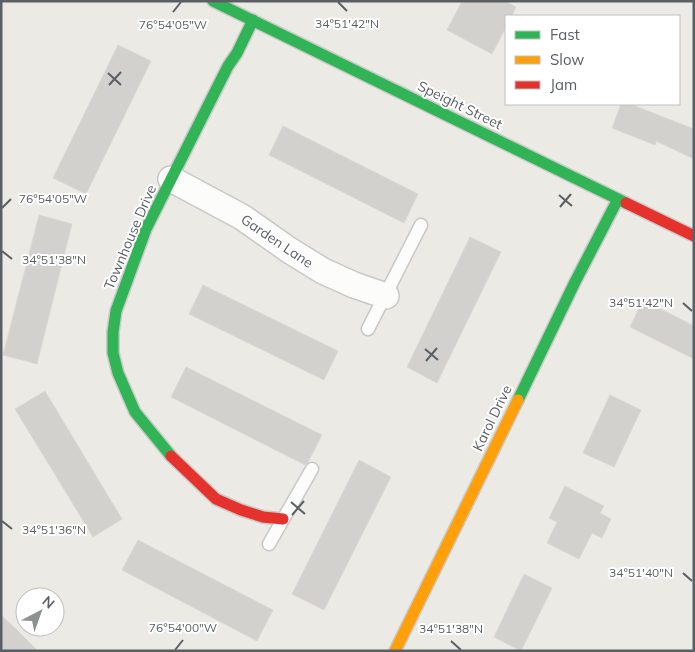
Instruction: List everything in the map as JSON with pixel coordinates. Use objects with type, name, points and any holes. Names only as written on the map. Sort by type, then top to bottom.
[{"type":"street","name":"Speight Street","points":[[214,1],[694,236]]},
{"type":"street","name":"Townhouse Drive","points":[[253,20],[146,230],[122,291],[113,332],[113,353],[118,373],[135,412],[172,457],[216,499],[256,514],[283,518]]},
{"type":"street","name":"Garden Lane","points":[[171,179],[242,217],[322,271],[386,296]]},
{"type":"street","name":"Karol Drive","points":[[395,651],[575,282],[618,199]]},
{"type":"lane","points":[[368,330],[421,225]]},
{"type":"lane","points":[[269,544],[312,469]]},
{"type":"building","points":[[462,1],[505,1],[516,7],[512,15],[505,15],[505,29],[492,54],[447,30]]},
{"type":"building","points":[[118,45],[151,61],[86,194],[53,178]]},
{"type":"building","points":[[621,105],[633,105],[694,129],[694,159],[656,141],[655,145],[612,128]]},
{"type":"building","points":[[283,126],[418,194],[404,223],[269,155]]},
{"type":"building","points":[[39,215],[72,224],[37,364],[3,355]]},
{"type":"building","points":[[470,237],[501,252],[437,383],[407,367]]},
{"type":"building","points":[[203,285],[338,351],[324,380],[189,314]]},
{"type":"building","points":[[643,300],[694,326],[694,359],[630,327]]},
{"type":"building","points":[[186,367],[322,435],[308,462],[305,465],[171,397]]},
{"type":"building","points":[[45,391],[122,519],[93,537],[15,409]]},
{"type":"building","points":[[610,395],[641,410],[614,467],[583,453]]},
{"type":"building","points":[[359,460],[391,477],[324,610],[292,594]]},
{"type":"building","points":[[565,486],[604,506],[600,513],[611,519],[602,538],[592,533],[579,559],[547,543],[557,522],[549,518]]},
{"type":"building","points":[[138,540],[273,610],[257,641],[122,570]]},
{"type":"building","points":[[524,574],[552,588],[521,651],[494,637]]},
{"type":"building","points":[[1,615],[15,628],[15,637],[24,637],[38,651],[1,651]]},
{"type":"traffic: fast","points":[[213,1],[626,203]]},
{"type":"traffic: fast","points":[[171,456],[135,412],[118,373],[113,353],[116,311],[146,229],[253,20]]},
{"type":"traffic: fast","points":[[518,400],[575,282],[618,199]]},
{"type":"traffic: slow","points":[[395,651],[518,400]]},
{"type":"traffic: jam","points":[[626,203],[694,236]]},
{"type":"traffic: jam","points":[[171,456],[216,499],[263,517],[283,519]]}]
